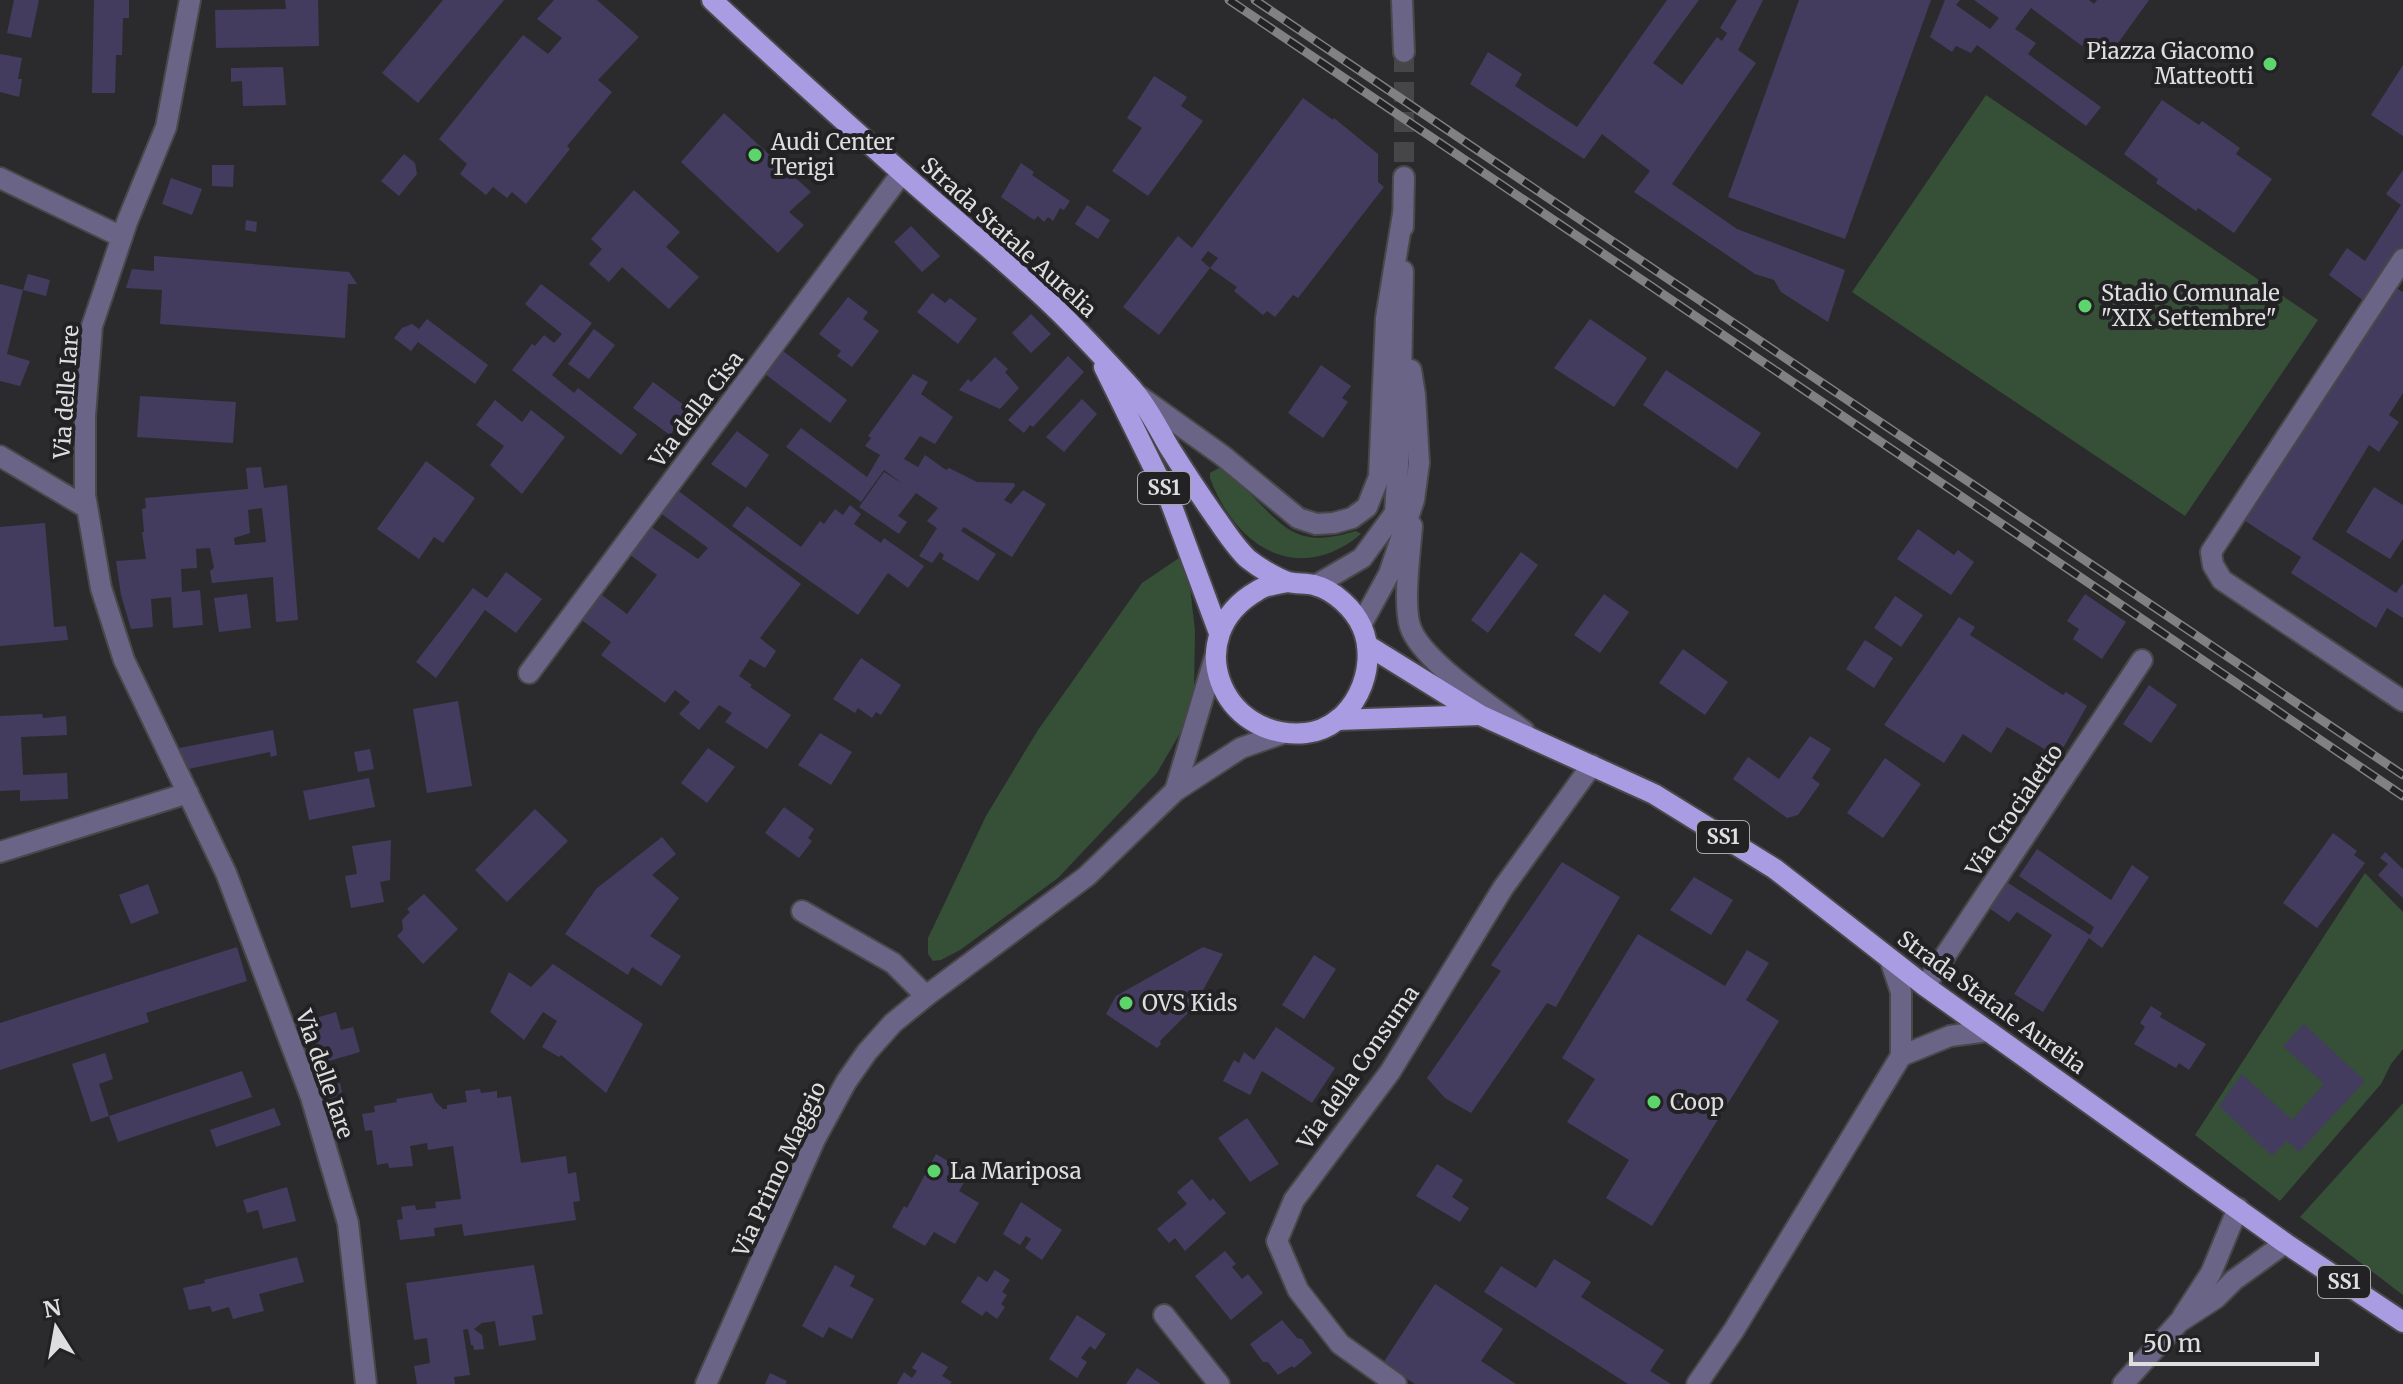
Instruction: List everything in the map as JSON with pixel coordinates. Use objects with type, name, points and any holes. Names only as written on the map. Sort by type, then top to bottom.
[{"type":"main road","name":"Strada Statale Aurelia","points":[[712,0],[1053,306],[1096,349],[1138,394],[1189,480],[1227,534],[1249,560],[1288,582]]},
{"type":"main road","name":"Strada Statale Aurelia","points":[[1096,349],[1170,501],[1219,633]]},
{"type":"main road","points":[[1288,582],[1316,585],[1343,601],[1364,635],[1367,673],[1356,700],[1337,720],[1310,732],[1281,734],[1247,720],[1224,693],[1215,657],[1219,633],[1235,607],[1259,589],[1288,582]]},
{"type":"main road","name":"Strada Statale Aurelia","points":[[1364,635],[1480,715],[1654,794],[1775,869],[1925,986],[2285,1243],[2403,1322]]},
{"type":"main road","name":"Strada Statale Aurelia","points":[[1337,720],[1480,715]]},
{"type":"street","name":"Via delle Iare","points":[[190,0],[166,127],[122,237],[92,326],[85,416],[85,495],[101,588],[124,660],[226,873],[311,1097],[348,1223],[366,1384]]},
{"type":"street","points":[[1402,0],[1404,52]]},
{"type":"street","name":"Via della Cisa","points":[[529,673],[902,173]]},
{"type":"street","points":[[1316,585],[1362,558],[1395,513],[1404,331],[1404,177]]},
{"type":"street","points":[[0,178],[122,237]]},
{"type":"street","points":[[1138,394],[1223,456],[1298,518],[1316,524],[1352,518],[1367,507],[1379,477],[1386,318],[1403,214]]},
{"type":"street","points":[[2403,259],[2211,552],[2213,565],[2222,580],[2403,701]]},
{"type":"street","points":[[1364,635],[1414,500],[1419,463],[1415,395],[1404,331]]},
{"type":"street","name":"Via delle Iare","points":[[0,456],[87,508]]},
{"type":"street","name":"Strada Statale Aurelia","points":[[1414,500],[1409,566],[1410,627],[1434,661],[1539,743]]},
{"type":"street","name":"Via Primo Maggio","points":[[1175,791],[1215,657]]},
{"type":"street","name":"Via Crocialetto","points":[[1925,986],[2142,660]]},
{"type":"street","name":"Via Primo Maggio","points":[[706,1384],[815,1139],[846,1082],[867,1052],[893,1023],[926,996],[1087,876],[1175,791],[1241,748],[1281,734]]},
{"type":"street","name":"Via della Consuma","points":[[1396,1384],[1340,1344],[1298,1290],[1277,1241],[1294,1200],[1390,1072],[1503,888],[1592,765]]},
{"type":"street","points":[[0,852],[188,793]]},
{"type":"street","points":[[802,911],[893,963],[926,996]]},
{"type":"street","points":[[1697,1384],[1734,1330],[1901,1056],[1901,992],[1890,959]]},
{"type":"street","points":[[1901,1056],[1950,1036],[1988,1031]]},
{"type":"street","points":[[2123,1384],[2179,1322],[2211,1273],[2238,1208]]},
{"type":"street","points":[[2179,1322],[2216,1298],[2234,1280],[2285,1243]]},
{"type":"street","points":[[1164,1315],[1219,1384]]},
{"type":"green space","name":"Stadio Comunale \"XIX Settembre\"","points":[[1986,95],[2318,320],[2185,516],[1852,292]]},
{"type":"green space","points":[[1219,468],[1292,531],[1318,538],[1356,531],[1361,534],[1337,550],[1314,557],[1292,558],[1271,551],[1252,540],[1235,523],[1221,502],[1210,478],[1210,473]]},
{"type":"green space","points":[[1182,556],[1190,587],[1195,631],[1194,689],[1183,728],[1157,773],[1058,878],[960,950],[933,961],[928,954],[928,938],[986,816],[1038,730],[1142,583]]},
{"type":"green space","points":[[2365,873],[2403,912],[2403,1049],[2381,1084],[2280,1201],[2195,1135]]},
{"type":"green space","points":[[2403,1103],[2403,1295],[2300,1217]]},
{"type":"building","points":[[14,0],[39,0],[31,38],[7,33]]},
{"type":"building","points":[[94,0],[129,0],[129,18],[123,18],[122,55],[116,55],[115,93],[92,93]]},
{"type":"building","points":[[285,0],[318,0],[319,46],[216,48],[215,10],[286,9]]},
{"type":"building","points":[[443,0],[504,0],[418,103],[382,73]]},
{"type":"building","points":[[554,0],[597,0],[639,37],[598,80],[612,92],[567,146],[570,149],[526,204],[512,192],[507,198],[493,187],[486,195],[460,174],[467,164],[439,139],[523,35],[548,54],[562,38],[537,19]]},
{"type":"building","points":[[1667,0],[1699,0],[1653,63],[1682,85],[1717,37],[1722,41],[1727,33],[1720,28],[1737,0],[1763,0],[1738,50],[1756,63],[1672,184],[1737,229],[1845,270],[1828,322],[1781,292],[1774,280],[1755,274],[1634,192],[1650,171],[1602,134],[1584,159],[1470,84],[1488,52],[1522,74],[1515,86],[1577,127]]},
{"type":"building","points":[[1799,0],[1931,0],[1845,239],[1728,197]]},
{"type":"building","points":[[1945,0],[1960,0],[1956,5],[1990,29],[1999,18],[1974,0],[2089,0],[2094,4],[2097,0],[2149,0],[2108,57],[2087,40],[2082,46],[2031,8],[2015,29],[2036,43],[2028,54],[2101,107],[2086,126],[1977,45],[1971,53],[1956,46],[1952,52],[1930,37]]},
{"type":"building","points":[[0,54],[22,58],[19,97],[0,92]]},
{"type":"building","points":[[2403,65],[2403,136],[2371,115]]},
{"type":"building","points":[[283,67],[286,105],[243,106],[242,81],[231,82],[231,68]]},
{"type":"building","points":[[1154,76],[1187,97],[1181,106],[1203,121],[1148,196],[1112,171],[1142,128],[1127,118]]},
{"type":"building","points":[[1303,98],[1334,118],[1378,154],[1378,182],[1384,187],[1298,298],[1293,295],[1275,317],[1267,311],[1263,315],[1234,291],[1237,287],[1210,268],[1159,335],[1123,307],[1178,236],[1192,248]],"holes":[[[1208,251],[1218,258],[1210,268],[1201,260]]]},
{"type":"building","points":[[2162,100],[2199,125],[2202,121],[2240,148],[2236,154],[2272,179],[2234,233],[2156,183],[2158,179],[2124,154]]},
{"type":"building","points":[[724,113],[775,160],[772,163],[786,176],[789,172],[811,192],[789,212],[804,225],[778,253],[681,162]]},
{"type":"building","points":[[404,154],[415,163],[417,174],[399,196],[381,181]]},
{"type":"building","points":[[1021,163],[1034,172],[1032,175],[1070,201],[1064,210],[1060,208],[1053,221],[1048,217],[1044,222],[1038,216],[1034,220],[1001,197]]},
{"type":"building","points":[[212,165],[234,165],[233,187],[212,186]]},
{"type":"building","points":[[2403,170],[2403,249],[2368,304],[2329,275],[2347,248],[2365,261],[2401,205],[2386,194]]},
{"type":"building","points":[[171,178],[202,189],[192,215],[162,204]]},
{"type":"building","points":[[634,190],[680,232],[666,247],[699,277],[669,309],[622,267],[609,282],[589,264],[602,249],[591,239]]},
{"type":"building","points":[[1087,205],[1110,220],[1098,239],[1075,224]]},
{"type":"building","points":[[246,220],[257,222],[256,232],[245,230]]},
{"type":"building","points":[[911,226],[940,256],[922,272],[894,242]]},
{"type":"building","points":[[154,256],[349,272],[357,284],[348,284],[345,338],[160,324],[162,290],[126,288],[132,269],[154,271]]},
{"type":"building","points":[[28,274],[50,280],[46,296],[23,290]]},
{"type":"building","points":[[0,284],[23,290],[7,354],[30,361],[20,386],[0,381]]},
{"type":"building","points":[[541,284],[592,323],[552,375],[574,393],[578,388],[637,434],[621,455],[512,370],[532,344],[535,346],[544,335],[554,343],[562,334],[525,304]]},
{"type":"building","points":[[2390,284],[2403,292],[2403,393],[2389,415],[2399,422],[2379,452],[2369,445],[2312,539],[2396,593],[2403,583],[2403,618],[2387,608],[2376,628],[2291,573],[2301,557],[2242,519]]},
{"type":"building","points":[[932,293],[945,303],[950,298],[977,319],[958,344],[917,312]]},
{"type":"building","points":[[848,297],[868,312],[863,319],[879,331],[852,367],[837,356],[841,351],[819,334]]},
{"type":"building","points":[[1031,314],[1051,334],[1031,353],[1012,333]]},
{"type":"building","points":[[427,319],[488,365],[475,384],[418,342],[411,351],[394,338],[402,328],[412,324],[419,329]]},
{"type":"building","points":[[1590,319],[1647,358],[1614,407],[1554,368]]},
{"type":"building","points":[[594,329],[615,345],[589,379],[568,364]]},
{"type":"building","points":[[783,351],[847,400],[830,423],[765,374]]},
{"type":"building","points":[[1068,356],[1084,372],[1024,433],[1008,420]]},
{"type":"building","points":[[995,357],[1008,369],[1005,372],[1019,388],[1000,409],[959,390]]},
{"type":"building","points":[[1321,365],[1351,386],[1342,398],[1348,402],[1323,438],[1288,413]]},
{"type":"building","points":[[1666,370],[1761,433],[1737,469],[1643,405]]},
{"type":"building","points":[[913,374],[928,382],[921,394],[953,417],[935,444],[920,436],[904,459],[918,467],[925,455],[946,470],[949,468],[977,482],[1014,483],[1004,500],[1011,504],[1023,490],[1046,504],[1012,557],[964,527],[961,531],[996,554],[978,581],[942,559],[944,555],[940,552],[932,563],[919,556],[937,528],[927,521],[938,508],[916,493],[898,516],[907,522],[899,534],[859,507],[884,472],[903,484],[884,470],[861,502],[786,447],[801,428],[867,477],[880,455],[865,446],[871,438],[868,436]]},
{"type":"building","points":[[653,382],[689,409],[670,435],[633,408]]},
{"type":"building","points":[[140,396],[236,402],[233,443],[137,437]]},
{"type":"building","points":[[1082,399],[1097,414],[1064,452],[1046,437]]},
{"type":"building","points":[[495,400],[522,422],[531,410],[565,437],[522,494],[490,465],[504,446],[476,425]]},
{"type":"building","points":[[737,431],[769,455],[746,488],[711,464]]},
{"type":"building","points":[[426,461],[475,498],[443,543],[434,537],[419,559],[377,529]]},
{"type":"building","points":[[261,467],[264,488],[287,485],[298,620],[276,622],[273,577],[212,583],[210,571],[214,568],[210,548],[196,549],[197,568],[181,569],[182,592],[200,590],[203,625],[173,628],[171,597],[151,599],[153,627],[131,629],[121,595],[116,561],[146,559],[142,532],[145,498],[248,489],[246,468]],"holes":[[[262,508],[266,542],[235,545],[234,538],[250,533],[248,510]]]},
{"type":"building","points":[[2374,487],[2403,505],[2403,539],[2390,559],[2346,532]]},
{"type":"building","points":[[676,489],[801,584],[760,638],[776,651],[765,668],[750,659],[739,676],[791,715],[767,749],[725,722],[732,713],[719,705],[699,730],[679,714],[690,702],[675,690],[665,703],[601,655],[611,642],[579,618],[598,592],[627,614],[657,575],[629,554],[650,526],[698,559],[708,548],[659,512]]},
{"type":"building","points":[[850,505],[861,514],[854,524],[881,543],[884,538],[924,566],[908,588],[888,573],[858,615],[732,526],[747,506],[801,547],[820,521],[824,524],[835,509],[843,515]]},
{"type":"building","points":[[45,523],[54,627],[66,626],[68,640],[0,646],[0,527]]},
{"type":"building","points":[[1918,529],[1954,555],[1958,550],[1974,562],[1951,595],[1897,559]]},
{"type":"building","points":[[1521,552],[1538,565],[1488,633],[1471,620]]},
{"type":"building","points":[[506,572],[542,599],[516,633],[485,610],[436,678],[416,662],[473,588],[487,598]]},
{"type":"building","points":[[247,594],[251,628],[219,632],[214,598]]},
{"type":"building","points":[[1604,594],[1629,612],[1600,653],[1574,635]]},
{"type":"building","points":[[2085,594],[2126,622],[2102,659],[2073,639],[2079,629],[2067,621]]},
{"type":"building","points":[[1895,596],[1923,615],[1901,647],[1874,628]]},
{"type":"building","points":[[1959,617],[1975,627],[1970,635],[2063,695],[2066,692],[2087,706],[2058,757],[2007,727],[1991,753],[1963,734],[1944,763],[1884,725]]},
{"type":"building","points":[[1865,640],[1893,658],[1874,688],[1846,669]]},
{"type":"building","points":[[1683,649],[1728,682],[1705,715],[1659,683]]},
{"type":"building","points":[[861,658],[901,685],[881,715],[876,712],[872,718],[858,708],[855,713],[833,699]]},
{"type":"building","points":[[2149,685],[2177,705],[2151,743],[2123,724]]},
{"type":"building","points":[[458,701],[472,786],[427,793],[413,709]]},
{"type":"building","points":[[42,714],[43,718],[66,716],[67,735],[21,737],[23,775],[67,773],[68,799],[20,801],[20,790],[0,791],[0,716]]},
{"type":"building","points":[[273,730],[277,755],[271,757],[270,752],[188,769],[179,748]]},
{"type":"building","points":[[820,733],[852,752],[831,785],[798,765]]},
{"type":"building","points":[[1810,736],[1831,749],[1812,778],[1820,784],[1798,815],[1787,818],[1733,779],[1748,757],[1779,779]]},
{"type":"building","points":[[708,748],[735,767],[707,803],[681,783]]},
{"type":"building","points":[[370,749],[374,769],[358,772],[354,752]]},
{"type":"building","points":[[1885,758],[1921,784],[1883,838],[1847,813]]},
{"type":"building","points":[[369,778],[375,807],[309,820],[303,791]]},
{"type":"building","points":[[784,807],[814,829],[808,838],[812,841],[799,858],[765,833]]},
{"type":"building","points":[[535,809],[568,841],[507,902],[475,870]]},
{"type":"building","points":[[2333,833],[2357,851],[2354,855],[2365,863],[2317,928],[2283,903]]},
{"type":"building","points":[[662,837],[676,854],[652,875],[679,898],[650,936],[681,956],[661,986],[632,967],[628,975],[565,934],[596,889]]},
{"type":"building","points":[[391,840],[390,880],[380,882],[384,902],[351,908],[345,876],[357,874],[352,846]]},
{"type":"building","points":[[2037,849],[2111,900],[2132,865],[2149,877],[2102,948],[2089,938],[2043,1012],[2014,994],[2052,935],[2017,912],[2009,922],[1989,908],[2005,881],[2090,935],[2094,927],[2019,876]]},
{"type":"building","points":[[2385,852],[2403,869],[2403,898],[2378,875],[2388,864],[2380,858]]},
{"type":"building","points":[[1562,862],[1620,897],[1556,1007],[1547,1003],[1471,1113],[1445,1098],[1427,1078],[1501,971],[1491,965]]},
{"type":"building","points":[[1694,877],[1733,900],[1711,935],[1670,910]]},
{"type":"building","points":[[148,884],[159,913],[131,924],[119,895]]},
{"type":"building","points":[[424,894],[458,929],[423,964],[397,936],[403,930],[402,920],[410,912],[407,909]]},
{"type":"building","name":"Coop","points":[[1638,934],[1725,986],[1747,950],[1769,963],[1746,1000],[1779,1021],[1652,1226],[1606,1198],[1629,1160],[1567,1122],[1595,1079],[1562,1058]]},
{"type":"building","points":[[237,947],[247,981],[146,1013],[149,1022],[0,1070],[0,1023]]},
{"type":"building","points":[[1203,947],[1223,954],[1193,1008],[1160,1041],[1157,1048],[1106,1014],[1116,996]]},
{"type":"building","points":[[1314,955],[1336,969],[1304,1019],[1282,1005]]},
{"type":"building","points":[[553,964],[643,1024],[606,1093],[561,1055],[559,1057],[542,1047],[557,1021],[543,1012],[524,1040],[490,1012],[509,972],[531,987]]},
{"type":"building","points":[[2151,1006],[2162,1013],[2160,1017],[2206,1044],[2189,1070],[2179,1063],[2176,1068],[2134,1044],[2145,1027],[2140,1023]]},
{"type":"building","points":[[336,1012],[341,1030],[353,1027],[360,1052],[329,1061],[332,1069],[314,1074],[299,1023]]},
{"type":"building","points":[[2304,1024],[2365,1081],[2299,1152],[2287,1141],[2272,1156],[2219,1106],[2242,1074],[2292,1120],[2324,1084],[2283,1046]]},
{"type":"building","points":[[1276,1027],[1335,1068],[1312,1103],[1262,1071],[1250,1095],[1223,1081],[1234,1060],[1239,1063],[1244,1052],[1254,1060]]},
{"type":"building","points":[[105,1053],[113,1079],[99,1084],[109,1116],[91,1122],[72,1064]]},
{"type":"building","points":[[242,1071],[252,1097],[118,1142],[109,1116]]},
{"type":"building","points":[[340,1083],[342,1092],[332,1101],[316,1104],[314,1090]]},
{"type":"building","points":[[480,1089],[481,1093],[497,1091],[497,1098],[511,1096],[521,1163],[566,1156],[568,1174],[576,1172],[580,1201],[573,1202],[576,1220],[464,1236],[462,1224],[434,1228],[435,1236],[400,1240],[397,1220],[403,1219],[401,1207],[415,1205],[416,1210],[436,1208],[435,1202],[461,1199],[453,1146],[428,1150],[427,1143],[410,1146],[413,1166],[389,1168],[388,1163],[377,1165],[372,1130],[365,1131],[362,1114],[375,1112],[374,1106],[397,1102],[396,1099],[432,1093],[435,1101],[447,1109],[447,1105],[467,1102],[465,1091]]},
{"type":"building","points":[[274,1108],[281,1125],[216,1147],[210,1130]]},
{"type":"building","points":[[1247,1118],[1279,1164],[1250,1182],[1218,1138]]},
{"type":"building","points":[[936,1154],[969,1174],[959,1191],[979,1203],[955,1244],[934,1232],[925,1246],[892,1227],[904,1206],[907,1208]]},
{"type":"building","points":[[1437,1164],[1463,1180],[1452,1197],[1469,1208],[1460,1222],[1416,1196]]},
{"type":"building","points":[[1192,1179],[1210,1201],[1213,1198],[1226,1213],[1185,1251],[1175,1238],[1169,1243],[1157,1229],[1187,1204],[1177,1192]]},
{"type":"building","points":[[287,1187],[296,1221],[263,1229],[258,1210],[247,1213],[243,1200]]},
{"type":"building","points":[[1021,1202],[1062,1230],[1042,1260],[1025,1248],[1031,1239],[1026,1236],[1020,1245],[1003,1234]]},
{"type":"building","points":[[1225,1251],[1236,1264],[1232,1267],[1242,1279],[1248,1274],[1263,1293],[1231,1320],[1195,1276]]},
{"type":"building","points":[[297,1257],[304,1282],[259,1294],[264,1311],[233,1319],[229,1307],[212,1312],[210,1306],[189,1310],[183,1288]]},
{"type":"building","points":[[1554,1259],[1591,1282],[1581,1297],[1664,1350],[1650,1371],[1671,1384],[1628,1384],[1484,1292],[1501,1266],[1536,1288]]},
{"type":"building","points":[[534,1265],[543,1314],[532,1316],[536,1340],[499,1346],[495,1321],[482,1323],[474,1329],[482,1335],[484,1349],[474,1350],[468,1329],[463,1330],[470,1375],[454,1377],[455,1384],[417,1384],[414,1366],[430,1363],[427,1338],[414,1340],[406,1283]]},
{"type":"building","points":[[835,1265],[855,1276],[850,1286],[874,1299],[852,1339],[829,1327],[823,1338],[802,1326]]},
{"type":"building","points":[[995,1270],[1010,1280],[1002,1292],[1007,1295],[1001,1304],[1005,1307],[997,1319],[986,1311],[982,1316],[961,1302],[978,1276],[987,1282]]},
{"type":"building","points":[[1435,1284],[1503,1329],[1481,1361],[1516,1384],[1415,1384],[1383,1363]]},
{"type":"building","points":[[1077,1315],[1106,1334],[1095,1350],[1090,1346],[1081,1358],[1087,1362],[1077,1378],[1049,1359]]},
{"type":"building","points":[[1282,1320],[1312,1353],[1294,1368],[1292,1366],[1278,1375],[1268,1362],[1263,1362],[1250,1344]]},
{"type":"building","points":[[922,1352],[948,1367],[942,1376],[952,1382],[950,1384],[897,1384],[904,1372],[912,1378],[917,1371],[912,1368]]},
{"type":"building","points":[[1137,1368],[1161,1384],[1126,1384]]},
{"type":"building","points":[[770,1373],[787,1381],[786,1384],[765,1384]]},
{"type":"tunnel","points":[[1404,52],[1404,177]]},
{"type":"railway","points":[[1229,0],[2403,796]]},
{"type":"railway","points":[[1255,0],[2403,775]]},
{"type":"place","name":"Piazza Giacomo Matteotti","points":[[2270,64]]},
{"type":"place","name":"Audi Center Terigi","points":[[755,155]]},
{"type":"place","name":"Stadio Comunale \"XIX Settembre\"","points":[[2085,306]]},
{"type":"place","name":"OVS Kids","points":[[1126,1003]]},
{"type":"place","name":"Coop","points":[[1654,1102]]},
{"type":"place","name":"La Mariposa","points":[[934,1171]]}]
